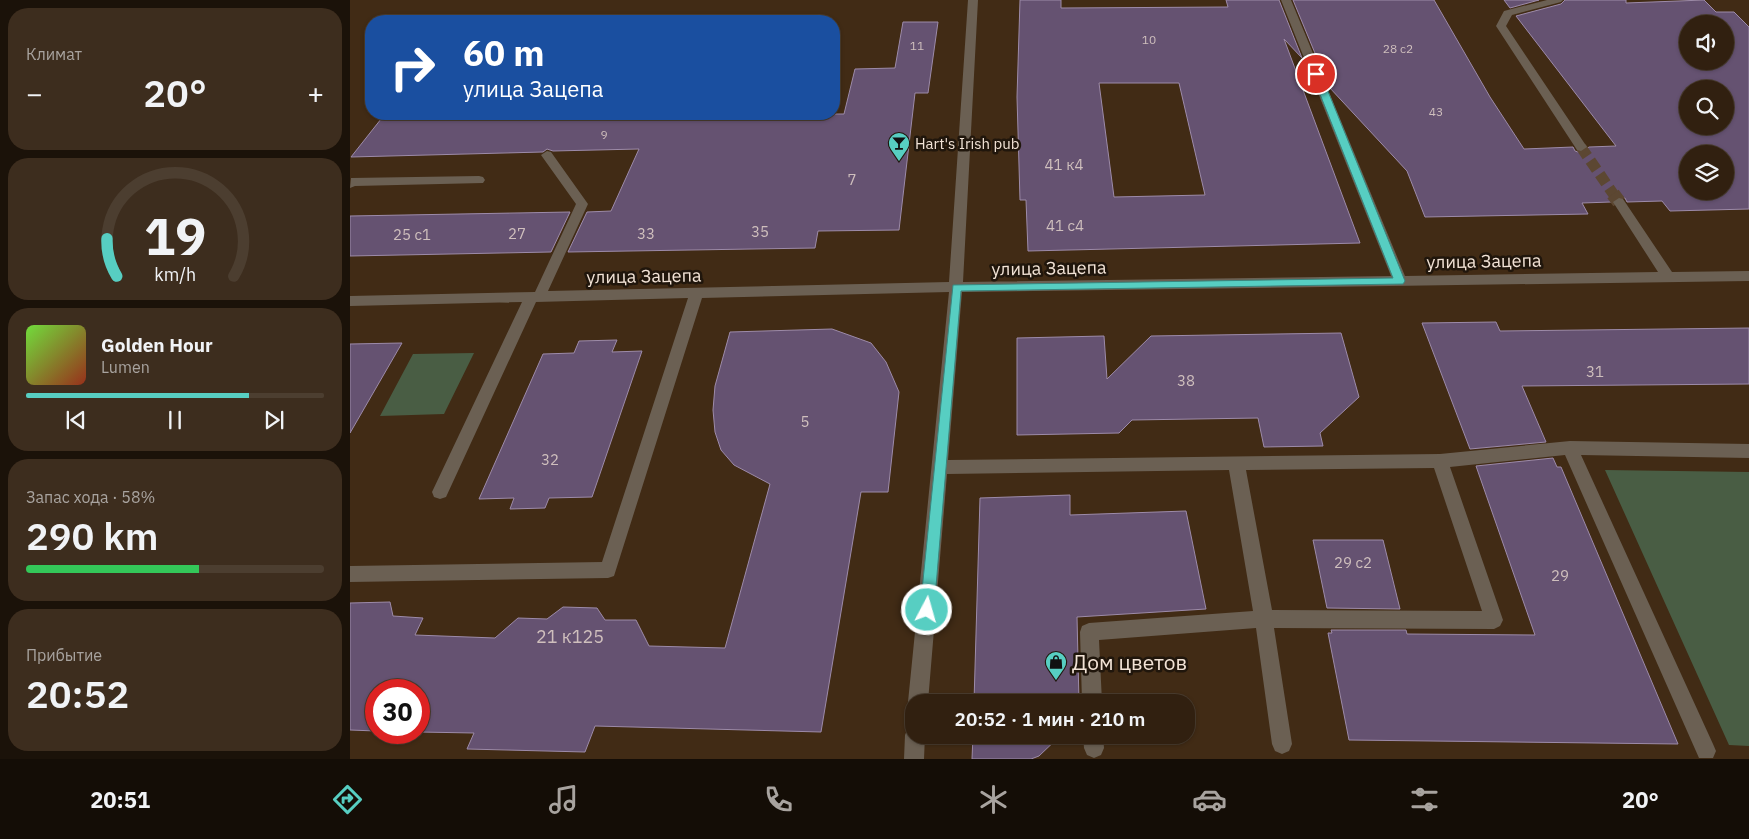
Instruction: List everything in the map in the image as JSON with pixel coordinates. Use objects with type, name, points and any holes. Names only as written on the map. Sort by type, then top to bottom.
[{"type":"street","points":[[919,694],[956,287],[973,0]]},
{"type":"street","points":[[1286,0],[1400,281]]},
{"type":"street","points":[[1558,0],[1508,13],[1501,26],[1581,147]]},
{"type":"street","points":[[440,492],[582,204],[546,155]]},
{"type":"street","points":[[350,184],[351,182],[479,180]]},
{"type":"street","points":[[1619,202],[1668,277]]},
{"type":"street","name":"улица Зацепа","points":[[350,301],[956,287],[1749,276]]},
{"type":"street","points":[[350,574],[608,570],[697,293]]},
{"type":"street","points":[[940,467],[1440,461],[1570,448],[1749,451]]},
{"type":"street","points":[[1570,448],[1706,751]]},
{"type":"street","points":[[1092,694],[1089,632],[1264,619],[1494,620],[1440,461]]},
{"type":"street","points":[[1236,462],[1264,619],[1282,744]]},
{"type":"street","points":[[914,759],[915,744]]},
{"type":"green space","points":[[474,353],[444,414],[380,416],[413,354]]},
{"type":"green space","points":[[1605,470],[1749,472],[1749,746],[1729,745]]},
{"type":"building","points":[[1020,0],[1061,0],[1061,8],[1228,7],[1226,0],[1279,0],[1302,58],[1284,39],[1360,243],[1028,251],[1026,200],[1020,200],[1017,97]],"holes":[[[1099,83],[1179,83],[1205,195],[1114,197]]]},
{"type":"building","points":[[1293,0],[1434,0],[1490,97],[1524,149],[1573,147],[1575,151],[1581,153],[1589,147],[1616,146],[1516,16],[1561,4],[1565,0],[1626,0],[1626,3],[1704,0],[1716,12],[1734,12],[1749,27],[1749,209],[1670,211],[1662,201],[1627,202],[1625,198],[1619,196],[1611,202],[1582,203],[1588,214],[1425,217],[1407,171],[1329,87]]},
{"type":"building","points":[[1504,0],[1539,0],[1510,8]]},
{"type":"building","points":[[903,22],[938,22],[928,93],[915,93],[899,230],[818,231],[815,248],[568,252],[587,212],[611,211],[639,149],[553,151],[547,149],[543,152],[351,157],[380,120],[840,120],[840,114],[844,114],[855,69],[895,68]]},
{"type":"building","points":[[570,212],[551,252],[350,256],[350,216]]},
{"type":"building","points":[[1496,322],[1500,331],[1749,328],[1749,384],[1522,386],[1546,442],[1470,449],[1422,323]]},
{"type":"building","points":[[832,329],[871,343],[886,362],[899,392],[888,492],[861,492],[821,732],[595,726],[585,752],[467,749],[474,733],[430,732],[430,679],[365,679],[365,731],[350,730],[350,603],[390,602],[393,616],[423,618],[415,635],[495,638],[518,618],[547,619],[563,607],[597,608],[605,620],[636,620],[649,646],[725,648],[770,484],[734,465],[721,450],[715,432],[713,410],[715,386],[730,332]]},
{"type":"building","points":[[1341,333],[1359,397],[1320,433],[1323,446],[1264,447],[1258,418],[1132,420],[1119,433],[1017,435],[1017,338],[1104,336],[1107,379],[1151,336]]},
{"type":"building","points":[[617,340],[612,352],[642,351],[592,497],[549,498],[545,508],[510,509],[514,498],[479,499],[543,354],[574,353],[579,341]]},
{"type":"building","points":[[402,343],[350,433],[350,344]]},
{"type":"building","points":[[1553,458],[1557,467],[1561,467],[1678,744],[1349,740],[1328,633],[1332,633],[1331,630],[1406,630],[1407,634],[1535,635],[1476,466]]},
{"type":"building","points":[[1070,495],[1070,515],[1186,511],[1206,609],[1077,617],[1079,694],[974,694],[980,498]]},
{"type":"building","points":[[1313,540],[1383,540],[1400,609],[1327,608]]},
{"type":"building","points":[[973,744],[1052,744],[1039,756],[1031,759],[972,759]]},
{"type":"tunnel","points":[[1581,147],[1614,195]]},
{"type":"tunnel","points":[[1613,194],[1619,202]]},
{"type":"place","name":"Hart's Irish pub","points":[[899,162]]},
{"type":"place","name":"Дом цветов","points":[[1056,681]]},
{"type":"route","points":[[927,610],[956,287],[1400,281],[1316,74]]}]
